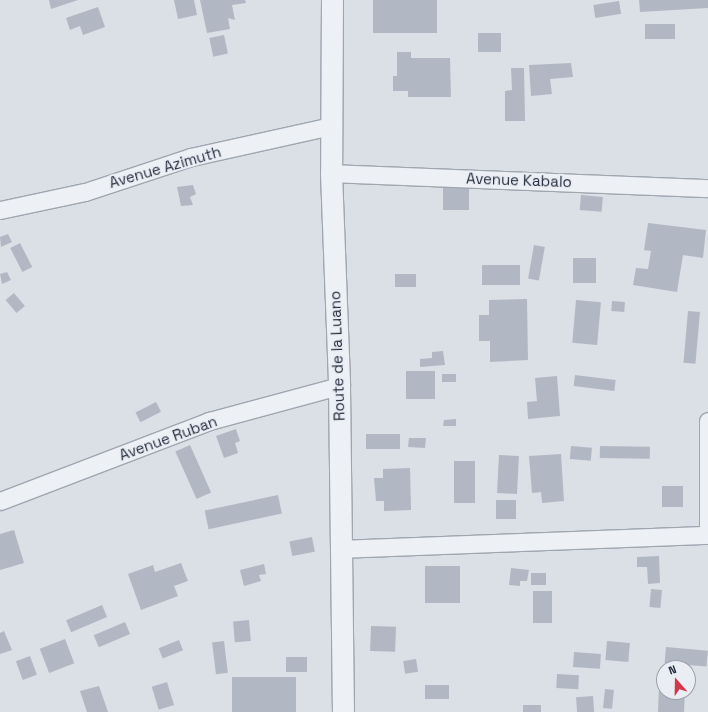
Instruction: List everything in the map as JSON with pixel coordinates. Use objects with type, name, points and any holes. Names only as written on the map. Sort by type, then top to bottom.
[{"type":"street","name":"Route de la Luano","points":[[332,0],[330,173],[339,386],[343,712]]},
{"type":"street","name":"Avenue Azimuth","points":[[0,210],[85,192],[191,157],[331,126]]},
{"type":"street","name":"Avenue Kabalo","points":[[330,173],[708,188]]},
{"type":"street","name":"Avenue Ruban","points":[[0,501],[208,421],[339,386]]},
{"type":"street","points":[[340,549],[708,535],[708,421]]},
{"type":"building","points":[[49,0],[78,0],[51,9]]},
{"type":"building","points":[[174,0],[194,0],[197,15],[178,19]]},
{"type":"building","points":[[200,0],[245,0],[246,3],[232,5],[235,20],[228,18],[230,29],[207,33]]},
{"type":"building","points":[[373,0],[437,0],[437,33],[373,33]]},
{"type":"building","points":[[639,0],[708,0],[708,8],[640,12]]},
{"type":"building","points":[[619,1],[621,14],[595,18],[593,5]]},
{"type":"building","points":[[98,7],[105,27],[83,35],[80,26],[70,30],[66,18]]},
{"type":"building","points":[[645,24],[675,24],[675,39],[645,39]]},
{"type":"building","points":[[478,33],[501,33],[501,52],[478,52]]},
{"type":"building","points":[[224,35],[228,54],[213,57],[209,38]]},
{"type":"building","points":[[397,52],[411,52],[411,58],[450,58],[451,97],[408,97],[408,91],[393,91],[393,76],[397,76]]},
{"type":"building","points":[[571,63],[573,77],[550,79],[552,94],[531,96],[529,65]]},
{"type":"building","points":[[511,68],[524,68],[525,121],[505,121],[505,91],[512,90]]},
{"type":"building","points":[[193,185],[196,194],[190,197],[193,205],[181,206],[177,187]]},
{"type":"building","points":[[443,188],[469,188],[469,210],[443,210]]},
{"type":"building","points":[[581,195],[603,197],[602,212],[580,210]]},
{"type":"building","points":[[648,223],[706,230],[703,258],[683,255],[677,292],[633,285],[636,268],[648,269],[651,251],[644,250]]},
{"type":"building","points":[[8,234],[12,242],[1,247],[0,237]]},
{"type":"building","points":[[20,243],[32,267],[22,272],[10,248]]},
{"type":"building","points":[[534,245],[545,247],[539,280],[528,278]]},
{"type":"building","points":[[573,258],[596,258],[596,283],[573,283]]},
{"type":"building","points":[[482,265],[520,265],[520,285],[482,285]]},
{"type":"building","points":[[7,272],[11,280],[2,284],[0,274]]},
{"type":"building","points":[[395,274],[416,274],[416,287],[395,287]]},
{"type":"building","points":[[14,293],[25,306],[17,313],[6,300]]},
{"type":"building","points":[[527,299],[528,360],[490,362],[490,341],[479,341],[479,315],[489,315],[489,300]]},
{"type":"building","points":[[576,300],[601,302],[597,345],[572,343]]},
{"type":"building","points":[[612,301],[625,302],[624,312],[611,311]]},
{"type":"building","points":[[688,311],[700,312],[695,364],[683,363]]},
{"type":"building","points":[[443,351],[445,365],[420,367],[420,359],[432,358],[432,352]]},
{"type":"building","points":[[406,371],[435,371],[435,399],[406,399]]},
{"type":"building","points":[[442,374],[456,374],[456,382],[442,382]]},
{"type":"building","points":[[575,375],[616,380],[614,391],[574,386]]},
{"type":"building","points":[[557,376],[560,416],[528,419],[527,402],[537,401],[535,378]]},
{"type":"building","points":[[156,402],[161,412],[141,422],[136,412]]},
{"type":"building","points":[[456,419],[456,426],[443,426],[444,420]]},
{"type":"building","points":[[236,429],[240,441],[235,443],[238,453],[224,458],[216,436]]},
{"type":"building","points":[[366,434],[400,434],[400,449],[366,449]]},
{"type":"building","points":[[409,438],[426,438],[425,448],[408,447]]},
{"type":"building","points":[[190,445],[211,493],[197,499],[175,452]]},
{"type":"building","points":[[571,446],[592,448],[591,461],[570,459]]},
{"type":"building","points":[[600,446],[650,447],[650,459],[600,458]]},
{"type":"building","points":[[561,454],[564,501],[542,503],[541,492],[532,493],[529,456]]},
{"type":"building","points":[[499,455],[519,456],[517,494],[497,493]]},
{"type":"building","points":[[454,461],[475,461],[475,503],[454,503]]},
{"type":"building","points":[[410,468],[411,510],[384,511],[384,501],[376,501],[374,478],[383,478],[383,469]]},
{"type":"building","points":[[662,486],[683,486],[683,507],[662,507]]},
{"type":"building","points":[[278,495],[282,514],[209,529],[205,511]]},
{"type":"building","points":[[496,500],[516,500],[516,519],[496,519]]},
{"type":"building","points":[[14,530],[24,563],[0,570],[0,534]]},
{"type":"building","points":[[312,537],[315,552],[292,556],[289,541]]},
{"type":"building","points":[[659,556],[660,583],[648,584],[647,567],[637,567],[637,557]]},
{"type":"building","points":[[181,563],[188,581],[174,586],[178,596],[141,610],[128,574],[153,565],[155,572]]},
{"type":"building","points":[[264,564],[266,574],[259,575],[261,581],[244,586],[240,570]]},
{"type":"building","points":[[425,566],[460,566],[460,603],[425,603]]},
{"type":"building","points":[[511,568],[529,570],[527,581],[520,581],[520,586],[509,585]]},
{"type":"building","points":[[531,573],[546,573],[546,585],[531,585]]},
{"type":"building","points":[[651,589],[662,590],[660,608],[649,607]]},
{"type":"building","points":[[533,591],[552,591],[552,623],[533,623]]},
{"type":"building","points":[[102,605],[107,617],[71,632],[66,620]]},
{"type":"building","points":[[249,620],[251,641],[235,642],[233,621]]},
{"type":"building","points":[[125,622],[130,634],[99,647],[94,635]]},
{"type":"building","points":[[371,626],[396,627],[395,652],[370,651]]},
{"type":"building","points":[[4,631],[12,650],[0,654],[0,633]]},
{"type":"building","points":[[65,639],[74,663],[49,673],[40,649]]},
{"type":"building","points":[[179,640],[183,650],[163,658],[159,648]]},
{"type":"building","points":[[224,641],[228,673],[216,674],[212,642]]},
{"type":"building","points":[[607,641],[630,643],[628,662],[605,660]]},
{"type":"building","points":[[666,647],[708,651],[706,667],[696,666],[696,660],[665,660]]},
{"type":"building","points":[[574,652],[601,654],[600,669],[573,667]]},
{"type":"building","points":[[30,656],[37,675],[23,680],[16,661]]},
{"type":"building","points":[[286,657],[307,657],[307,672],[286,672]]},
{"type":"building","points":[[416,659],[418,672],[405,674],[403,661]]},
{"type":"building","points":[[557,674],[579,675],[578,689],[556,688]]},
{"type":"building","points":[[232,677],[296,677],[296,712],[232,712]]},
{"type":"building","points":[[167,682],[174,705],[159,710],[152,687]]},
{"type":"building","points":[[425,685],[449,685],[449,699],[425,699]]},
{"type":"building","points":[[99,686],[108,712],[87,712],[80,691]]},
{"type":"building","points":[[605,689],[614,690],[612,709],[603,708]]},
{"type":"building","points":[[593,696],[594,712],[577,712],[576,697]]},
{"type":"building","points":[[658,700],[685,700],[684,712],[658,712]]},
{"type":"building","points":[[523,705],[541,705],[541,712],[523,712]]}]
